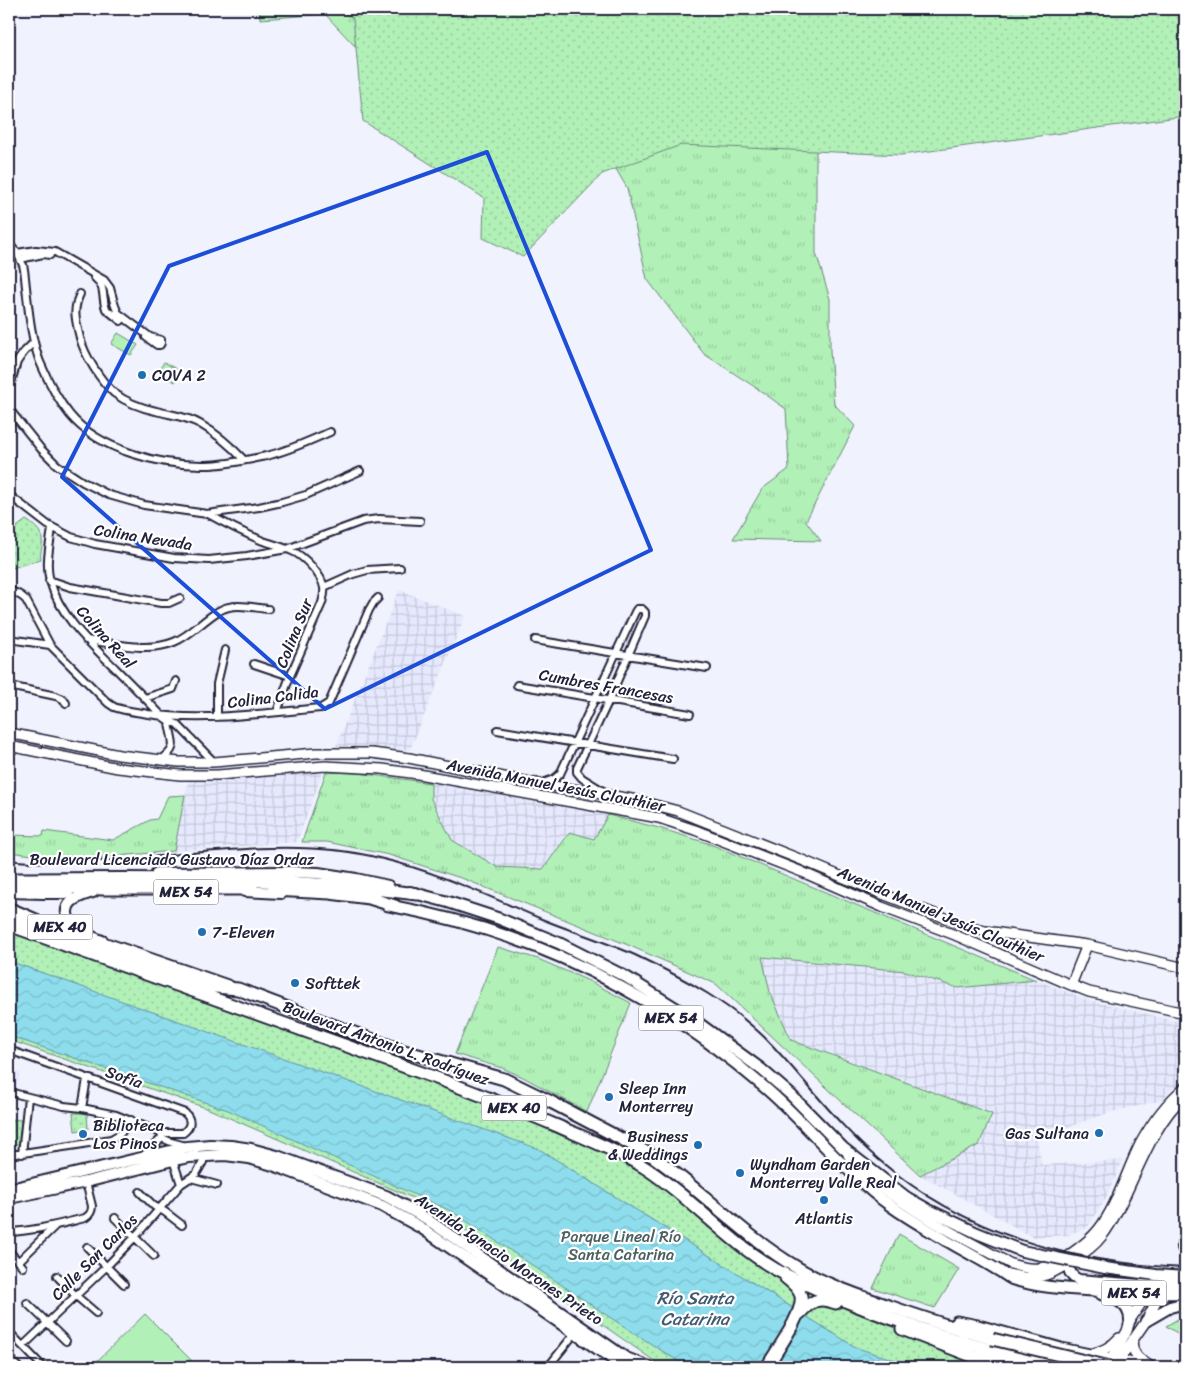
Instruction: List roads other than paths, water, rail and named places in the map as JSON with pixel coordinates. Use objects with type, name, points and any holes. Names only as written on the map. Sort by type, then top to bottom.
[{"type":"highway","points":[[9,879],[202,880],[318,884],[417,894]]},
{"type":"highway","points":[[9,886],[103,889],[262,889],[330,893],[369,898],[395,906]]},
{"type":"highway","points":[[9,915],[188,978],[215,986],[238,989]]},
{"type":"highway","name":"Boulevard Antonio L. Rodríguez","points":[[9,925],[456,1085],[619,1153],[645,1168],[683,1195],[742,1245],[775,1268],[832,1296],[901,1322],[990,1344],[1111,1364]]},
{"type":"highway","name":"Boulevard Antonio L. Rodríguez","points":[[238,989],[344,1030],[404,1050],[483,1072],[518,1085],[648,1153],[699,1191],[746,1233],[796,1267],[835,1286],[990,1344],[1061,1367]]},
{"type":"highway","points":[[775,1268],[799,1291],[801,1303],[798,1314]]},
{"type":"highway","points":[[767,1367],[798,1314],[808,1304],[824,1300],[932,1342],[972,1356],[1014,1367]]},
{"type":"highway","points":[[935,1322],[963,1323],[1053,1347],[1088,1354],[1111,1364],[1148,1367]]},
{"type":"highway","points":[[626,1363],[648,1367]]},
{"type":"main road","name":"Boulevard Licenciado Gustavo Díaz Ordaz","points":[[9,873],[24,875],[318,873],[356,879],[417,894],[500,918],[559,943],[634,982],[690,1017],[761,1068],[813,1116],[843,1148],[906,1197],[977,1233],[1022,1251],[1104,1268],[1152,1285]]},
{"type":"main road","name":"Boulevard Licenciado Gustavo Díaz Ordaz","points":[[9,892],[260,892],[355,899],[439,916],[498,934],[555,956],[622,987],[704,1040],[764,1086],[866,1186],[886,1203],[1012,1279],[1024,1283],[1082,1290],[1152,1285]]},
{"type":"main road","points":[[93,892],[75,899],[71,903],[67,911],[69,919],[72,925],[82,932],[111,945]]},
{"type":"main road","name":"Boulevard Antonio L. Rodríguez","points":[[9,908],[29,917],[238,989]]},
{"type":"main road","name":"Avenida Ignacio Morones Prieto","points":[[9,1188],[19,1188],[142,1157],[210,1144],[251,1149],[277,1156],[386,1196],[424,1217],[626,1363]]},
{"type":"main road","name":"Avenida Ignacio Morones Prieto","points":[[9,1198],[86,1182],[173,1160],[225,1155],[249,1158],[273,1165],[382,1206],[420,1227],[575,1333],[626,1363],[639,1367]]},
{"type":"main road","points":[[1072,1261],[1069,1266],[1070,1272],[1079,1280],[1152,1285],[1185,1284]]},
{"type":"main road","name":"MEX 54","points":[[1164,1285],[1185,1277]]},
{"type":"main road","name":"MEX 54","points":[[1164,1285],[1185,1293]]},
{"type":"main road","points":[[1082,1290],[1108,1296],[1123,1304],[1129,1310],[1130,1320]]},
{"type":"main road","points":[[1146,1321],[1170,1307],[1185,1303]]},
{"type":"street","points":[[9,244],[18,256],[25,271],[33,343],[51,386],[71,416],[105,442],[124,451],[151,459],[182,464],[206,465],[267,456],[299,446],[330,432]]},
{"type":"street","points":[[36,250],[55,252],[104,280],[110,288],[118,313],[150,337],[162,342],[158,345],[110,313],[104,307],[103,291],[100,283],[60,257],[43,254],[18,256],[36,250]]},
{"type":"street","points":[[80,294],[76,301],[75,317],[81,342],[90,361],[104,382],[115,393],[140,407],[199,423],[223,440],[244,460]]},
{"type":"street","points":[[33,343],[17,362],[10,386],[9,410],[41,449],[57,465],[109,495],[144,505],[207,514],[282,502],[306,495],[360,471]]},
{"type":"street","name":"Colina Nevada","points":[[9,495],[52,528],[71,537],[94,544],[174,558],[209,560],[287,549],[363,520],[420,521]]},
{"type":"street","name":"Colina Sur","points":[[207,514],[263,540],[293,551],[306,559],[318,574],[324,587],[322,603],[290,676],[278,712]]},
{"type":"street","name":"Colina Real","points":[[52,528],[48,559],[49,580],[62,608],[86,640],[162,716],[177,724],[214,762]]},
{"type":"street","points":[[324,587],[366,570],[400,568]]},
{"type":"street","points":[[49,580],[70,587],[161,603],[169,603],[180,598]]},
{"type":"street","name":"Colina Calida","points":[[9,591],[20,595],[26,600],[50,645],[108,703],[114,707],[162,716],[191,718],[322,708],[329,703],[369,610],[378,598]]},
{"type":"street","points":[[86,640],[144,647],[159,646],[174,642],[229,607],[239,606],[268,609]]},
{"type":"street","points":[[542,784],[558,777],[635,612],[637,609],[642,609],[645,616],[577,768],[578,775],[611,796]]},
{"type":"street","points":[[9,639],[50,645]]},
{"type":"street","points":[[535,640],[707,668]]},
{"type":"street","points":[[217,717],[217,684],[225,650]]},
{"type":"street","points":[[254,664],[290,676]]},
{"type":"street","points":[[145,698],[173,689],[176,681]]},
{"type":"street","name":"Cumbres Francesas","points":[[517,685],[690,714]]},
{"type":"street","points":[[9,686],[56,696],[63,699],[66,703]]},
{"type":"street","points":[[160,760],[170,752],[172,746],[173,738],[169,721]]},
{"type":"street","points":[[497,730],[673,759]]},
{"type":"street","name":"Avenida Manuel Jesús Clouthier","points":[[9,733],[119,755],[179,762],[214,762],[316,753],[372,753],[409,758],[650,803],[802,860],[885,895],[972,928],[1087,946],[1185,968]]},
{"type":"street","name":"Avenida Manuel Jesús Clouthier","points":[[9,746],[118,768],[180,775],[218,775],[325,766],[382,769],[659,818],[794,869],[1089,992],[1185,1013]]},
{"type":"street","points":[[1071,985],[1087,946]]},
{"type":"street","name":"Sofía","points":[[9,1050],[185,1113],[189,1117],[191,1121],[189,1127],[183,1132],[161,1135]]},
{"type":"street","points":[[82,1108],[87,1079]]},
{"type":"street","points":[[843,1148],[863,1173],[890,1194],[926,1217],[1011,1264],[1026,1268],[1043,1268],[1054,1265],[1086,1243],[1098,1229],[1114,1201],[1140,1144],[1150,1127],[1168,1102],[1185,1087]]},
{"type":"street","points":[[9,1092],[64,1106],[116,1115],[131,1120],[171,1142],[187,1147]]},
{"type":"street","points":[[999,1271],[1014,1275],[1041,1277],[1058,1271],[1091,1247],[1106,1231],[1154,1136],[1168,1114],[1185,1095]]},
{"type":"street","points":[[22,1154],[28,1097]]},
{"type":"street","points":[[9,1155],[111,1139],[120,1134],[131,1120]]},
{"type":"street","points":[[142,1157],[161,1135]]},
{"type":"street","name":"Calle San Carlos","points":[[23,1346],[134,1238],[180,1184],[191,1178],[199,1169],[204,1156]]},
{"type":"street","points":[[173,1160],[180,1184]]},
{"type":"street","points":[[191,1178],[217,1185]]},
{"type":"street","points":[[9,1232],[56,1225],[85,1218],[91,1212],[92,1206],[86,1182]]},
{"type":"street","points":[[140,1192],[154,1206],[182,1225]]},
{"type":"street","points":[[115,1218],[154,1256]]},
{"type":"street","points":[[18,1262],[56,1225]]},
{"type":"street","points":[[1185,1234],[1182,1249],[1185,1252]]},
{"type":"street","points":[[87,1248],[124,1284]]},
{"type":"street","points":[[9,1251],[23,1268]]},
{"type":"street","points":[[57,1276],[96,1313]]},
{"type":"street","points":[[1152,1285],[1130,1320],[1132,1348],[1141,1361],[1152,1367]]},
{"type":"street","points":[[1088,1354],[1101,1352],[1112,1346],[1146,1321],[1164,1285]]},
{"type":"street","points":[[27,1303],[66,1341]]},
{"type":"street","points":[[9,1332],[43,1367]]},
{"type":"street","points":[[548,1367],[575,1333]]},
{"type":"street","points":[[1111,1364],[1130,1334]]},
{"type":"street","points":[[9,1359],[18,1367]]},
{"type":"water","name":"Río Santa Catarina","points":[[9,961],[539,1149],[857,1348],[918,1367],[687,1367],[453,1212],[228,1110],[9,1036]]},
{"type":"railway","points":[[9,860],[53,863],[82,862],[233,850],[297,848],[352,852],[421,870],[463,885],[544,920],[635,955],[672,973],[708,994],[757,1030],[863,1146],[912,1185],[947,1207],[984,1226],[1022,1240],[1061,1251],[1101,1260],[1185,1268]]},
{"type":"place","name":"COVA 2","points":[[142,375]]},
{"type":"place","name":"7-Eleven","points":[[202,932]]},
{"type":"place","name":"Softtek","points":[[295,983]]},
{"type":"place","name":"Sleep Inn Monterrey","points":[[609,1097]]},
{"type":"place","name":"Gas Sultana","points":[[1099,1133]]},
{"type":"place","name":"Biblioteca Los Pinos","points":[[83,1134]]},
{"type":"place","name":"Business & Weddings","points":[[698,1145]]},
{"type":"place","name":"Wyndham Garden Monterrey Valle Real","points":[[740,1173]]},
{"type":"place","name":"Atlantis","points":[[824,1200]]},
{"type":"park label","name":"Parque Lineal Río Santa Catarina","points":[[621,1245]]}]
